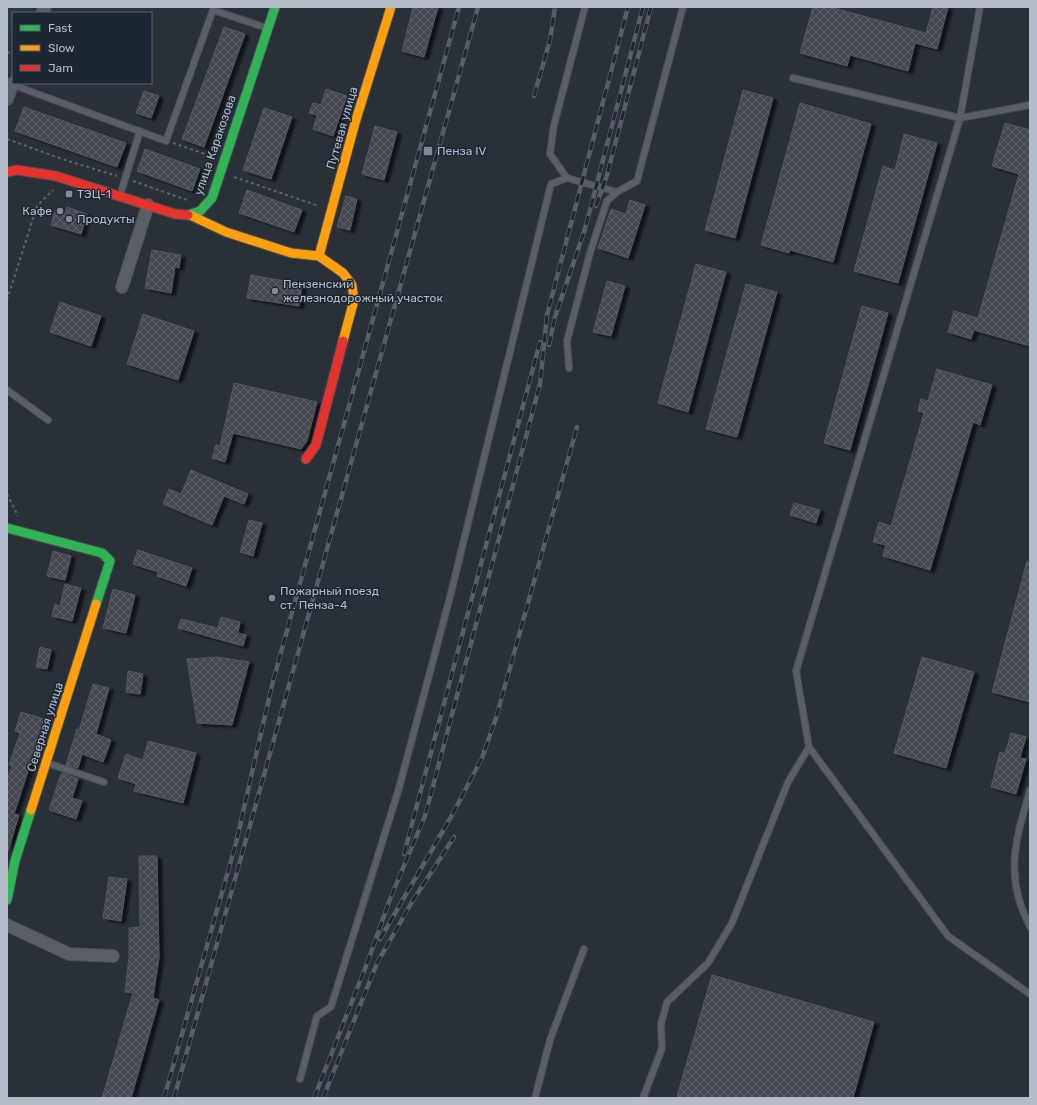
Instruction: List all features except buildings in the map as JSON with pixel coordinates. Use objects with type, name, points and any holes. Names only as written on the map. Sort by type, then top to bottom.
[{"type":"street","name":"улица Каракозова","points":[[190,215],[203,210],[212,198],[275,7]]},
{"type":"street","name":"Путевая улица","points":[[319,256],[355,123],[391,7]]},
{"type":"street","points":[[7,99],[13,84]]},
{"type":"street","points":[[7,172],[17,170],[56,176],[175,214],[190,215],[226,232],[291,253],[319,256],[343,273],[352,285],[354,300],[316,445],[306,459]]},
{"type":"street","points":[[122,287],[148,205]]},
{"type":"street","name":"Северная улица","points":[[7,528],[102,553],[110,561],[15,861],[7,900]]},
{"type":"street","points":[[7,925],[69,954],[113,956]]},
{"type":"lane","points":[[567,178],[550,154],[554,125],[585,7]]},
{"type":"lane","points":[[569,368],[567,341],[590,253],[607,201],[617,192],[637,181],[683,7]]},
{"type":"lane","points":[[980,7],[960,118],[796,671],[808,747],[948,936],[1030,994]]},
{"type":"lane","points":[[13,84],[166,141],[213,8],[267,28]]},
{"type":"lane","points":[[793,78],[960,118],[1030,105]]},
{"type":"lane","points":[[120,197],[140,131]]},
{"type":"lane","points":[[300,1079],[317,1016],[331,1007],[399,788],[450,597],[551,184],[567,178],[617,192]]},
{"type":"lane","points":[[7,390],[48,420]]},
{"type":"lane","points":[[643,1098],[662,1048],[661,1024],[668,1002],[708,963],[732,923],[788,782],[808,747]]},
{"type":"lane","points":[[47,763],[104,782]]},
{"type":"lane","points":[[1030,790],[1017,837],[1015,859],[1015,886],[1020,907],[1030,927]]},
{"type":"lane","points":[[535,1098],[550,1040],[584,948]]},
{"type":"path","points":[[166,141],[224,161],[228,175],[331,210]]},
{"type":"path","points":[[7,300],[38,206],[53,190]]},
{"type":"path","points":[[7,494],[21,519]]},
{"type":"green space","points":[[7,7],[35,7],[32,12],[12,12],[12,30],[7,32]]},
{"type":"railway","points":[[164,1098],[236,843],[272,685],[459,7]]},
{"type":"railway","points":[[174,1098],[478,7]]},
{"type":"railway","points":[[534,96],[550,40],[555,7]]},
{"type":"railway","points":[[314,1098],[368,961],[390,899],[425,816],[540,384],[547,315],[628,7]]},
{"type":"railway","points":[[549,345],[555,317],[585,229],[643,7]]},
{"type":"railway","points":[[596,206],[607,175],[651,7]]},
{"type":"railway","points":[[404,854],[540,342]]},
{"type":"railway","points":[[380,939],[451,817],[482,758],[496,718],[577,427]]},
{"type":"railway","points":[[323,1098],[377,963],[412,902],[454,837]]},
{"type":"traffic: fast","points":[[188,215],[200,211],[212,198],[275,7]]},
{"type":"traffic: fast","points":[[7,528],[102,553],[110,561],[96,604]]},
{"type":"traffic: fast","points":[[7,900],[15,861],[31,810]]},
{"type":"traffic: slow","points":[[319,256],[355,123],[391,7]]},
{"type":"traffic: slow","points":[[190,215],[226,232],[291,253],[319,256],[343,273],[352,285],[354,300],[343,341]]},
{"type":"traffic: slow","points":[[31,810],[96,604]]},
{"type":"traffic: jam","points":[[7,172],[17,170],[56,176],[175,214],[188,215]]},
{"type":"traffic: jam","points":[[306,459],[316,445],[343,341]]},
{"type":"place","name":"Пенза IV","points":[[428,151]]},
{"type":"place","name":"ТЭЦ-1","points":[[69,194]]},
{"type":"place","name":"Кафе","points":[[60,211]]},
{"type":"place","name":"Продукты","points":[[69,219]]},
{"type":"place","name":"Пензенский железнодорожный участок","points":[[275,291]]},
{"type":"place","name":"Пожарный поезд ст. Пенза-4","points":[[272,598]]}]
